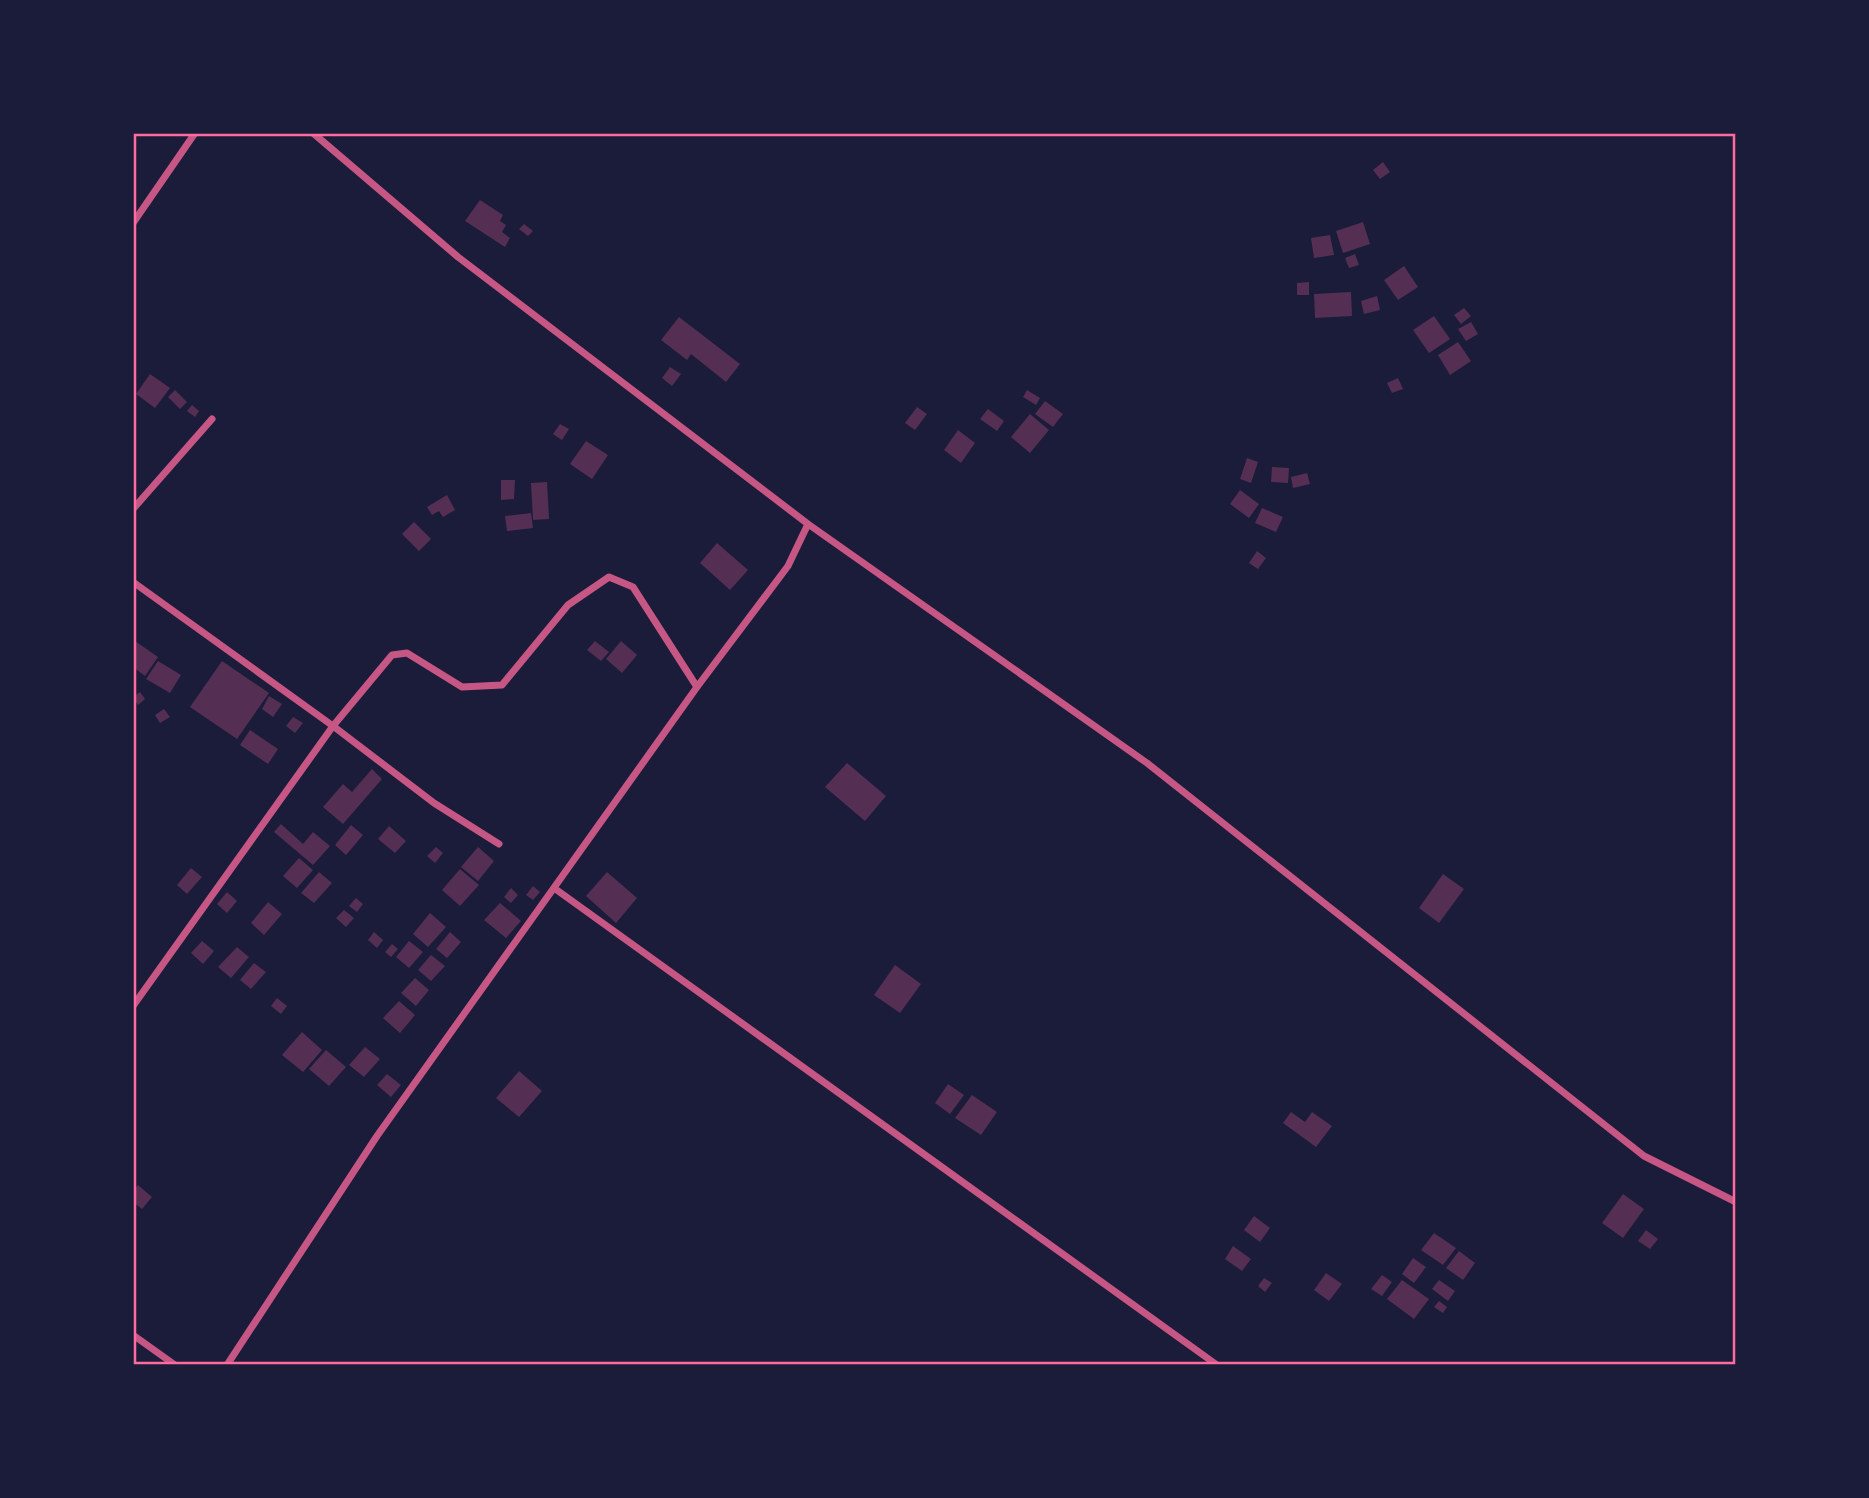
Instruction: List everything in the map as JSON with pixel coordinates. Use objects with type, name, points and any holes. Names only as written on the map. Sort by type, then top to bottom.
[{"type":"street","points":[[133,223],[195,133]]},
{"type":"street","points":[[313,133],[458,257],[808,524],[1147,762],[1644,1156],[1736,1202]]},
{"type":"street","points":[[133,509],[212,419]]},
{"type":"street","points":[[227,1365],[377,1136],[697,687],[788,566],[808,524]]},
{"type":"street","points":[[133,1006],[333,726],[392,655],[407,653],[462,687],[502,685],[568,605],[609,578],[633,587],[697,687]]},
{"type":"street","points":[[133,582],[333,726],[434,803],[499,844]]},
{"type":"street","points":[[554,888],[1217,1365]]},
{"type":"street","points":[[133,1335],[175,1365]]},
{"type":"building","points":[[1383,162],[1390,172],[1380,179],[1373,170]]},
{"type":"building","points":[[480,200],[503,215],[500,221],[506,225],[502,232],[510,238],[505,247],[465,221]]},
{"type":"building","points":[[1363,222],[1370,244],[1343,253],[1336,231]]},
{"type":"building","points":[[524,224],[533,231],[528,236],[519,229]]},
{"type":"building","points":[[1330,235],[1334,255],[1314,258],[1311,238]]},
{"type":"building","points":[[1355,254],[1359,265],[1349,268],[1345,258]]},
{"type":"building","points":[[1404,266],[1418,287],[1398,300],[1384,280]]},
{"type":"building","points":[[1309,282],[1309,295],[1297,295],[1297,283]]},
{"type":"building","points":[[1351,292],[1352,316],[1315,318],[1314,294]]},
{"type":"building","points":[[1377,296],[1380,310],[1364,314],[1361,301]]},
{"type":"building","points":[[1464,308],[1471,316],[1461,324],[1454,315]]},
{"type":"building","points":[[1434,316],[1450,339],[1429,353],[1413,330]]},
{"type":"building","points":[[679,317],[740,364],[726,382],[691,354],[687,360],[661,340]]},
{"type":"building","points":[[1471,322],[1478,334],[1466,341],[1458,329]]},
{"type":"building","points":[[1458,342],[1471,361],[1450,375],[1438,355]]},
{"type":"building","points":[[670,367],[681,374],[672,386],[662,378]]},
{"type":"building","points":[[150,374],[170,388],[155,408],[136,394]]},
{"type":"building","points":[[1398,378],[1403,389],[1392,393],[1387,383]]},
{"type":"building","points":[[175,390],[187,402],[180,409],[168,397]]},
{"type":"building","points":[[1027,390],[1040,398],[1036,405],[1023,397]]},
{"type":"building","points":[[1045,401],[1063,414],[1053,427],[1035,414]]},
{"type":"building","points":[[192,405],[199,411],[195,417],[187,411]]},
{"type":"building","points":[[917,407],[927,414],[915,430],[905,423]]},
{"type":"building","points":[[988,409],[1004,421],[997,431],[980,419]]},
{"type":"building","points":[[1030,414],[1049,430],[1030,453],[1011,437]]},
{"type":"building","points":[[560,424],[569,429],[562,440],[553,434]]},
{"type":"building","points":[[958,430],[975,443],[961,463],[944,450]]},
{"type":"building","points":[[586,441],[608,455],[592,479],[570,464]]},
{"type":"building","points":[[1247,458],[1258,462],[1251,483],[1240,479]]},
{"type":"building","points":[[1272,467],[1289,468],[1288,483],[1271,482]]},
{"type":"building","points":[[1307,473],[1310,484],[1293,488],[1291,477]]},
{"type":"building","points":[[501,480],[515,480],[514,499],[501,500]]},
{"type":"building","points":[[547,482],[549,519],[533,520],[531,483]]},
{"type":"building","points":[[1240,490],[1259,504],[1249,518],[1230,504]]},
{"type":"building","points":[[447,495],[455,510],[443,517],[439,511],[432,515],[427,507]]},
{"type":"building","points":[[1262,508],[1283,517],[1276,532],[1255,523]]},
{"type":"building","points":[[531,513],[533,528],[507,531],[505,516]]},
{"type":"building","points":[[414,522],[431,539],[419,551],[402,534]]},
{"type":"building","points":[[717,543],[748,570],[730,590],[700,563]]},
{"type":"building","points":[[1257,551],[1266,558],[1258,569],[1249,563]]},
{"type":"building","points":[[135,641],[158,657],[145,676],[133,667]]},
{"type":"building","points":[[595,641],[609,652],[601,661],[587,650]]},
{"type":"building","points":[[621,641],[637,655],[622,673],[606,659]]},
{"type":"building","points":[[158,661],[181,675],[170,693],[146,679]]},
{"type":"building","points":[[222,661],[269,693],[237,739],[190,707]]},
{"type":"building","points":[[140,692],[145,699],[138,705],[133,697]]},
{"type":"building","points":[[269,696],[282,704],[273,717],[262,709]]},
{"type":"building","points":[[164,709],[170,717],[160,723],[155,715]]},
{"type":"building","points":[[293,717],[303,723],[295,733],[286,726]]},
{"type":"building","points":[[250,730],[278,749],[268,764],[240,745]]},
{"type":"building","points":[[847,763],[886,796],[865,821],[825,787]]},
{"type":"building","points":[[372,769],[382,779],[343,824],[323,807],[343,784],[352,792]]},
{"type":"building","points":[[281,824],[303,844],[313,832],[330,846],[313,865],[274,832]]},
{"type":"building","points":[[351,825],[363,835],[346,855],[335,845]]},
{"type":"building","points":[[389,826],[406,841],[395,853],[378,839]]},
{"type":"building","points":[[436,847],[443,853],[435,863],[427,856]]},
{"type":"building","points":[[478,847],[494,861],[478,881],[461,867]]},
{"type":"building","points":[[299,858],[313,870],[297,888],[283,876]]},
{"type":"building","points":[[191,868],[202,877],[187,894],[177,885]]},
{"type":"building","points":[[460,869],[479,885],[460,906],[442,890]]},
{"type":"building","points":[[319,872],[332,883],[314,903],[301,893]]},
{"type":"building","points":[[607,872],[637,898],[616,923],[586,896]]},
{"type":"building","points":[[1443,874],[1464,889],[1439,923],[1419,908]]},
{"type":"building","points":[[533,886],[540,892],[533,900],[526,895]]},
{"type":"building","points":[[511,888],[518,895],[511,903],[504,897]]},
{"type":"building","points":[[227,892],[237,901],[227,913],[217,904]]},
{"type":"building","points":[[356,898],[363,904],[357,912],[349,906]]},
{"type":"building","points":[[268,902],[282,914],[264,935],[251,923]]},
{"type":"building","points":[[500,903],[521,921],[506,938],[484,920]]},
{"type":"building","points":[[344,910],[354,918],[346,927],[336,918]]},
{"type":"building","points":[[430,913],[446,927],[428,947],[413,934]]},
{"type":"building","points":[[374,932],[383,940],[377,948],[368,940]]},
{"type":"building","points":[[450,932],[461,942],[447,958],[436,949]]},
{"type":"building","points":[[202,941],[214,951],[203,964],[191,953]]},
{"type":"building","points":[[409,941],[423,952],[409,968],[396,957]]},
{"type":"building","points":[[392,944],[398,949],[391,957],[385,952]]},
{"type":"building","points":[[237,947],[249,957],[231,978],[218,967]]},
{"type":"building","points":[[431,955],[445,966],[431,981],[418,970]]},
{"type":"building","points":[[254,963],[266,972],[251,989],[240,980]]},
{"type":"building","points":[[895,965],[921,984],[900,1013],[874,995]]},
{"type":"building","points":[[415,978],[429,990],[416,1006],[401,993]]},
{"type":"building","points":[[277,998],[287,1006],[281,1014],[271,1006]]},
{"type":"building","points":[[399,1001],[415,1015],[400,1033],[383,1018]]},
{"type":"building","points":[[302,1032],[322,1050],[303,1072],[282,1055]]},
{"type":"building","points":[[365,1047],[380,1059],[364,1077],[349,1065]]},
{"type":"building","points":[[326,1050],[346,1067],[329,1086],[309,1069]]},
{"type":"building","points":[[519,1071],[542,1091],[519,1117],[496,1098]]},
{"type":"building","points":[[387,1074],[401,1085],[391,1097],[377,1085]]},
{"type":"building","points":[[948,1084],[964,1095],[950,1114],[935,1103]]},
{"type":"building","points":[[972,1095],[997,1112],[981,1135],[955,1118]]},
{"type":"building","points":[[1291,1112],[1305,1122],[1312,1112],[1332,1126],[1316,1147],[1283,1123]]},
{"type":"building","points":[[138,1185],[152,1197],[142,1209],[133,1202],[133,1191]]},
{"type":"building","points":[[1623,1194],[1644,1209],[1623,1238],[1602,1223]]},
{"type":"building","points":[[1254,1216],[1270,1228],[1260,1242],[1244,1230]]},
{"type":"building","points":[[1646,1230],[1658,1239],[1650,1249],[1638,1241]]},
{"type":"building","points":[[1434,1233],[1456,1248],[1443,1265],[1421,1250]]},
{"type":"building","points":[[1233,1246],[1251,1259],[1242,1271],[1225,1259]]},
{"type":"building","points":[[1459,1251],[1475,1263],[1463,1280],[1446,1268]]},
{"type":"building","points":[[1413,1258],[1426,1267],[1414,1283],[1402,1274]]},
{"type":"building","points":[[1326,1273],[1342,1284],[1329,1301],[1314,1290]]},
{"type":"building","points":[[1382,1275],[1392,1282],[1382,1296],[1371,1289]]},
{"type":"building","points":[[1264,1278],[1272,1283],[1265,1292],[1258,1286]]},
{"type":"building","points":[[1402,1280],[1429,1299],[1414,1319],[1387,1299]]},
{"type":"building","points":[[1439,1280],[1455,1291],[1448,1301],[1432,1289]]},
{"type":"building","points":[[1439,1301],[1447,1307],[1443,1313],[1434,1307]]}]
